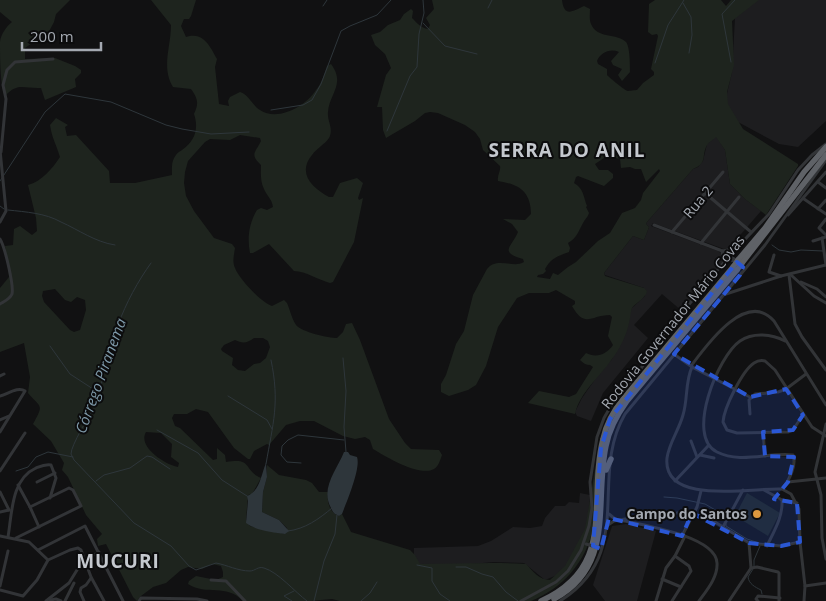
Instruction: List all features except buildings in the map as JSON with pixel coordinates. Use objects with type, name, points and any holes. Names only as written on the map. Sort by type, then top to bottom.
[{"type":"highway","name":"Rodovia Governador Mário Covas","points":[[541,601],[555,594],[570,582],[583,566],[591,551],[596,530],[601,448],[605,430],[613,414],[624,398],[738,266],[804,172],[826,146]]},
{"type":"highway","name":"Rodovia Governador Mário Covas","points":[[550,601],[573,585],[581,576],[591,560],[597,544],[601,527],[607,440],[621,410],[826,155]]},
{"type":"highway","points":[[604,474],[611,459]]},
{"type":"street","points":[[0,222],[6,211],[1,151],[6,99],[2,85],[6,72],[15,62],[53,59]]},
{"type":"street","name":"Rodovia Governador Mário Covas","points":[[521,601],[556,582],[574,561],[585,543],[590,526],[592,508],[590,482],[596,443],[604,418],[615,399],[644,363],[654,347],[730,255],[769,214],[801,166],[812,155],[826,146]]},
{"type":"street","points":[[782,221],[826,160]]},
{"type":"street","name":"Rua 2","points":[[672,232],[723,172]]},
{"type":"street","points":[[560,601],[573,593],[585,580],[600,549],[608,525],[611,459],[615,436],[625,414],[725,294],[738,266],[804,199],[826,172]]},
{"type":"street","points":[[818,182],[826,188]]},
{"type":"street","points":[[705,193],[751,232]]},
{"type":"street","points":[[700,243],[739,197]]},
{"type":"street","points":[[804,199],[826,214]]},
{"type":"street","points":[[818,209],[826,200]]},
{"type":"street","points":[[725,294],[781,276],[826,265],[825,236],[819,228],[826,219]]},
{"type":"street","points":[[654,225],[722,251],[730,255],[738,266]]},
{"type":"street","points":[[813,240],[825,236]]},
{"type":"street","points":[[0,240],[5,249],[12,290],[9,298],[1,303]]},
{"type":"street","points":[[722,251],[738,247]]},
{"type":"street","points":[[722,251],[724,263],[729,260],[738,266]]},
{"type":"street","points":[[774,255],[769,271],[781,276]]},
{"type":"street","points":[[790,275],[822,292],[826,297]]},
{"type":"street","points":[[790,275],[795,324],[826,370]]},
{"type":"street","points":[[808,286],[814,296],[826,303]]},
{"type":"street","points":[[804,601],[805,586],[800,542],[800,516],[797,503],[791,494],[782,489],[701,491],[675,481],[668,472],[667,457],[684,414],[688,378],[692,366],[720,331],[735,318],[748,312],[760,311],[770,316],[826,405]]},
{"type":"street","points":[[782,489],[788,482],[794,456],[779,454],[749,458],[726,456],[714,451],[708,446],[704,437],[704,413],[714,377],[732,349],[740,341],[752,336],[761,335],[769,335],[785,340]]},
{"type":"street","points":[[674,354],[750,398]]},
{"type":"street","points":[[803,415],[799,423],[791,431],[738,433],[727,430],[724,427],[723,416],[748,368],[762,360],[771,364],[803,415],[812,427],[824,435]]},
{"type":"street","points":[[750,414],[748,404],[750,398],[757,393],[778,392],[786,389],[806,374]]},
{"type":"street","points":[[0,396],[18,389],[25,391],[0,432]]},
{"type":"street","points":[[0,420],[10,414]]},
{"type":"street","points":[[826,424],[816,467],[816,478],[822,502],[822,538],[826,560]]},
{"type":"street","points":[[763,432],[765,456]]},
{"type":"street","points":[[0,471],[25,433]]},
{"type":"street","points":[[691,441],[698,456]]},
{"type":"street","points":[[675,481],[708,446]]},
{"type":"street","points":[[698,456],[714,458]]},
{"type":"street","points":[[8,537],[11,510],[18,484],[26,474],[34,469],[50,464],[56,478],[50,498]]},
{"type":"street","points":[[37,482],[55,473]]},
{"type":"street","points":[[788,482],[826,478]]},
{"type":"street","points":[[18,484],[38,527]]},
{"type":"street","points":[[16,538],[81,506],[73,490],[69,488],[30,507]]},
{"type":"street","points":[[723,527],[743,490]]},
{"type":"street","points":[[763,490],[782,500],[797,503]]},
{"type":"street","points":[[656,601],[668,563],[676,556],[701,491]]},
{"type":"street","points":[[0,492],[11,510]]},
{"type":"street","points":[[767,546],[780,516],[782,500]]},
{"type":"street","points":[[0,512],[11,510]]},
{"type":"street","points":[[608,525],[614,521],[622,521],[634,517],[683,512],[694,513],[723,527],[749,543],[767,546],[788,546],[800,542]]},
{"type":"street","points":[[608,514],[622,521],[684,536],[705,546],[714,555],[717,565],[714,576],[699,601]]},
{"type":"street","points":[[38,550],[85,526],[123,601]]},
{"type":"street","points":[[0,536],[29,542],[48,560]]},
{"type":"street","points":[[585,543],[600,549]]},
{"type":"street","points":[[729,601],[751,568],[749,543]]},
{"type":"street","points":[[8,551],[0,588],[23,596],[37,580],[48,560],[78,548],[82,550],[91,577],[104,601]]},
{"type":"street","points":[[85,560],[99,552]]},
{"type":"street","points":[[672,601],[690,572],[690,568],[676,556]]},
{"type":"street","points":[[751,568],[769,569],[779,573],[780,600],[758,596],[756,599],[758,601]]},
{"type":"street","points":[[66,601],[77,570]]},
{"type":"street","points":[[81,588],[86,585],[91,577]]},
{"type":"street","points":[[662,579],[681,587]]},
{"type":"street","points":[[211,580],[226,581],[245,601]]},
{"type":"street","points":[[71,583],[81,588]]},
{"type":"street","points":[[47,601],[71,583]]},
{"type":"street","points":[[805,586],[826,583]]},
{"type":"street","points":[[81,588],[80,592],[84,601]]},
{"type":"street","points":[[763,601],[768,597]]},
{"type":"street","points":[[139,601],[141,598],[207,601]]},
{"type":"street","points":[[47,601],[56,599],[61,601]]},
{"type":"highlighted area","points":[[737,262],[743,267],[740,275],[674,354],[750,397],[786,389],[803,415],[793,430],[763,432],[765,456],[794,457],[788,482],[774,499],[797,503],[800,542],[781,546],[749,543],[692,513],[682,536],[609,518],[601,549],[593,546],[601,448],[610,419]]},
{"type":"shaded area","points":[[0,0],[70,0],[56,14],[46,37],[35,41],[25,48],[25,59],[55,58],[75,66],[81,70],[81,73],[75,79],[76,87],[45,100],[41,88],[22,87],[14,89],[5,96],[1,78],[0,42],[4,31],[12,22],[0,12]]},
{"type":"shaded area","points":[[151,0],[196,0],[191,16],[189,19],[184,19],[181,26],[186,37],[197,36],[205,41],[217,59],[215,67],[219,104],[229,106],[228,101],[230,97],[240,92],[246,95],[260,110],[267,113],[283,113],[306,102],[320,84],[327,66],[331,64],[337,77],[337,83],[328,112],[331,128],[330,134],[329,138],[308,162],[306,174],[312,185],[329,197],[333,197],[340,183],[357,178],[363,183],[358,198],[359,200],[363,198],[354,242],[333,282],[330,283],[303,272],[294,271],[269,244],[250,253],[249,231],[254,215],[261,208],[267,210],[273,207],[262,183],[261,165],[254,155],[261,141],[260,138],[240,135],[230,140],[210,139],[205,142],[188,161],[184,183],[186,196],[194,211],[214,238],[232,244],[235,248],[233,258],[237,273],[257,296],[272,306],[284,300],[296,325],[303,330],[315,334],[337,338],[343,332],[346,324],[352,323],[389,419],[405,443],[411,449],[439,450],[442,455],[434,469],[428,471],[420,470],[394,461],[373,449],[370,440],[365,437],[355,439],[343,436],[314,421],[300,421],[286,425],[269,445],[267,444],[254,451],[250,459],[248,459],[234,448],[208,412],[196,409],[187,414],[174,414],[172,418],[175,426],[180,428],[213,460],[217,459],[217,448],[225,455],[226,462],[240,461],[261,478],[252,494],[248,495],[246,520],[250,526],[285,534],[287,528],[279,520],[262,512],[267,465],[279,475],[306,480],[312,483],[319,492],[328,492],[328,503],[331,509],[339,516],[342,514],[351,532],[410,550],[420,564],[526,564],[539,577],[546,580],[550,580],[565,566],[585,529],[595,470],[597,468],[593,528],[585,552],[579,563],[563,581],[543,596],[531,601],[340,601],[332,599],[310,601],[243,601],[230,592],[202,589],[188,584],[196,576],[216,580],[223,577],[221,566],[212,564],[202,569],[188,567],[181,570],[166,583],[153,587],[137,601],[133,597],[106,544],[98,546],[97,539],[102,534],[86,515],[68,477],[62,470],[64,463],[51,441],[33,424],[40,406],[28,393],[30,377],[24,343],[0,352],[0,288],[9,277],[5,246],[13,245],[14,229],[20,226],[32,235],[37,231],[36,218],[28,185],[38,181],[46,174],[60,157],[50,125],[56,118],[68,125],[65,127],[67,136],[76,135],[109,171],[110,183],[135,183],[172,175],[174,157],[190,143],[195,134],[194,114],[197,104],[191,89],[173,87],[169,79],[167,64],[171,25]],"holes":[[[55,289],[65,300],[71,302],[77,297],[85,300],[86,310],[80,330],[74,332],[70,330],[44,302],[43,291]],[[254,338],[263,338],[268,341],[270,347],[266,358],[260,363],[254,364],[245,371],[238,370],[232,365],[233,358],[221,349],[224,345],[235,340],[247,342]],[[146,432],[161,433],[172,444],[171,457],[179,463],[178,467],[167,463],[154,454],[149,449],[144,438]]]},
{"type":"shaded area","points":[[432,0],[562,0],[565,9],[570,12],[584,6],[590,9],[590,20],[594,29],[602,34],[622,39],[626,42],[630,56],[630,72],[622,81],[618,75],[622,69],[613,65],[611,61],[619,52],[606,52],[597,61],[598,64],[607,69],[607,75],[628,91],[637,90],[654,75],[651,69],[658,36],[648,32],[649,4],[655,0],[721,0],[726,6],[731,0],[759,0],[732,21],[734,65],[727,92],[728,104],[743,129],[798,164],[798,166],[766,215],[745,199],[730,184],[725,150],[716,137],[708,144],[701,164],[693,169],[647,222],[646,224],[649,227],[644,240],[633,236],[604,273],[605,276],[644,288],[647,291],[643,298],[632,308],[627,331],[615,355],[581,399],[575,414],[528,403],[539,391],[569,397],[576,394],[593,367],[580,360],[586,353],[601,355],[613,345],[608,336],[612,317],[610,315],[585,319],[572,306],[575,304],[575,301],[556,290],[549,293],[529,293],[517,298],[498,327],[486,366],[476,385],[468,390],[449,396],[441,392],[441,384],[446,375],[456,344],[464,331],[473,295],[487,269],[495,263],[520,264],[524,262],[523,259],[511,254],[509,251],[510,245],[518,232],[512,224],[503,219],[525,220],[531,214],[526,194],[512,184],[498,181],[500,166],[483,150],[480,139],[475,132],[465,125],[438,113],[430,112],[425,113],[386,138],[383,130],[382,107],[377,107],[386,75],[391,68],[385,54],[375,45],[371,35],[400,20],[411,9],[413,11],[412,18],[428,29],[430,25],[426,18],[434,9]],"holes":[[[607,156],[620,159],[621,168],[641,169],[646,182],[659,169],[660,171],[643,193],[641,200],[635,208],[622,213],[610,233],[558,275],[553,273],[550,279],[537,277],[546,271],[547,265],[552,260],[569,252],[568,243],[575,237],[589,214],[583,193],[574,183],[576,177],[578,176],[604,186],[613,178],[613,174],[608,170],[599,170],[595,164]]]},
{"type":"shaded area","points":[[758,0],[826,0],[826,121],[798,147],[779,144],[738,122],[725,102],[732,72],[735,18]]},
{"type":"shaded area","points":[[716,136],[725,150],[730,184],[761,211],[729,248],[724,249],[653,223],[651,226],[718,251],[723,255],[722,263],[682,311],[662,294],[634,325],[648,338],[603,393],[591,421],[577,416],[575,412],[582,398],[612,359],[632,308],[645,296],[644,288],[605,275],[604,273],[633,236],[644,240],[649,227],[646,224],[647,222],[693,169],[698,167],[703,161],[707,144]]},
{"type":"shaded area","points":[[344,452],[357,457],[358,462],[350,493],[342,514],[339,516],[332,510],[327,493],[328,486]]},
{"type":"shaded area","points":[[266,463],[267,477],[263,492],[262,512],[279,520],[289,531],[285,534],[270,532],[246,523],[247,496],[255,490],[260,482]]},
{"type":"shaded area","points":[[580,493],[590,495],[589,520],[582,544],[562,573],[545,580],[524,563],[414,564],[414,548],[478,546],[491,541],[513,527],[530,528],[542,526],[545,518],[555,506],[565,506],[569,502],[579,503]]},
{"type":"shaded area","name":"Campo do Santos","points":[[747,493],[780,513],[768,536],[735,516]]},
{"type":"shaded area","points":[[626,524],[656,531],[637,601],[605,601],[593,585],[612,526]]},
{"type":"waterway","points":[[323,6],[327,0]]},
{"type":"waterway","points":[[271,110],[303,105],[312,100],[321,84],[341,31],[377,15],[391,0]]},
{"type":"waterway","points":[[387,131],[410,76],[417,67],[419,34],[424,13],[423,0]]},
{"type":"waterway","points":[[488,8],[492,0]]},
{"type":"waterway","points":[[655,63],[668,25],[684,0]]},
{"type":"waterway","points":[[731,62],[722,14],[735,0]]},
{"type":"waterway","points":[[683,3],[691,17],[692,35],[689,53]]},
{"type":"waterway","points":[[423,23],[445,46],[477,54]]},
{"type":"waterway","points":[[0,181],[45,112],[65,94],[111,102],[166,125],[182,129],[211,134],[249,132]]},
{"type":"waterway","points":[[0,206],[4,209]]},
{"type":"waterway","points":[[8,210],[35,213],[55,219],[94,239],[115,245]]},
{"type":"waterway","points":[[772,245],[779,250],[791,252],[801,250],[823,251]]},
{"type":"waterway","name":"Córrego Piranema","points":[[151,263],[141,277],[121,317],[94,406],[77,438],[71,454],[74,460],[134,523],[171,546],[189,566],[196,570],[216,563],[246,571],[264,568],[281,578],[307,601]]},
{"type":"waterway","points":[[50,346],[70,374],[98,394]]},
{"type":"waterway","points":[[343,358],[346,391],[344,427],[346,452]]},
{"type":"waterway","points":[[266,464],[275,401],[274,375],[271,360]]},
{"type":"waterway","points":[[228,396],[267,420],[272,429]]},
{"type":"waterway","points":[[157,430],[198,453],[222,480],[247,496]]},
{"type":"waterway","points":[[301,463],[287,462],[281,455],[282,446],[288,440],[298,435],[344,440]]},
{"type":"waterway","points":[[16,471],[28,467],[36,457],[48,452],[73,457]]},
{"type":"waterway","points":[[96,481],[104,475],[130,468],[147,456],[152,457],[170,469]]},
{"type":"waterway","points":[[664,497],[705,504],[724,515],[726,520]]},
{"type":"waterway","points":[[288,531],[312,523],[332,508]]},
{"type":"waterway","points":[[314,601],[324,561],[335,534],[337,515]]},
{"type":"waterway","points":[[726,524],[726,526],[747,539],[759,543]]},
{"type":"waterway","points":[[754,566],[754,560],[760,546]]},
{"type":"waterway","points":[[417,565],[432,568],[432,581],[440,594],[450,601]]},
{"type":"waterway","points":[[456,567],[466,567],[493,577],[506,592],[518,601]]},
{"type":"waterway","points":[[753,569],[748,577],[750,582],[761,590],[762,594]]},
{"type":"waterway","points":[[361,601],[370,593],[377,582]]},
{"type":"waterway","name":"Córrego Piranema","points":[[292,601],[284,596],[294,591]]},
{"type":"place","name":"Campo do Santos","points":[[757,514]]},
{"type":"district","name":"SERRA DO ANIL","points":[[567,150]]},
{"type":"district","name":"MUCURI","points":[[118,561]]}]
